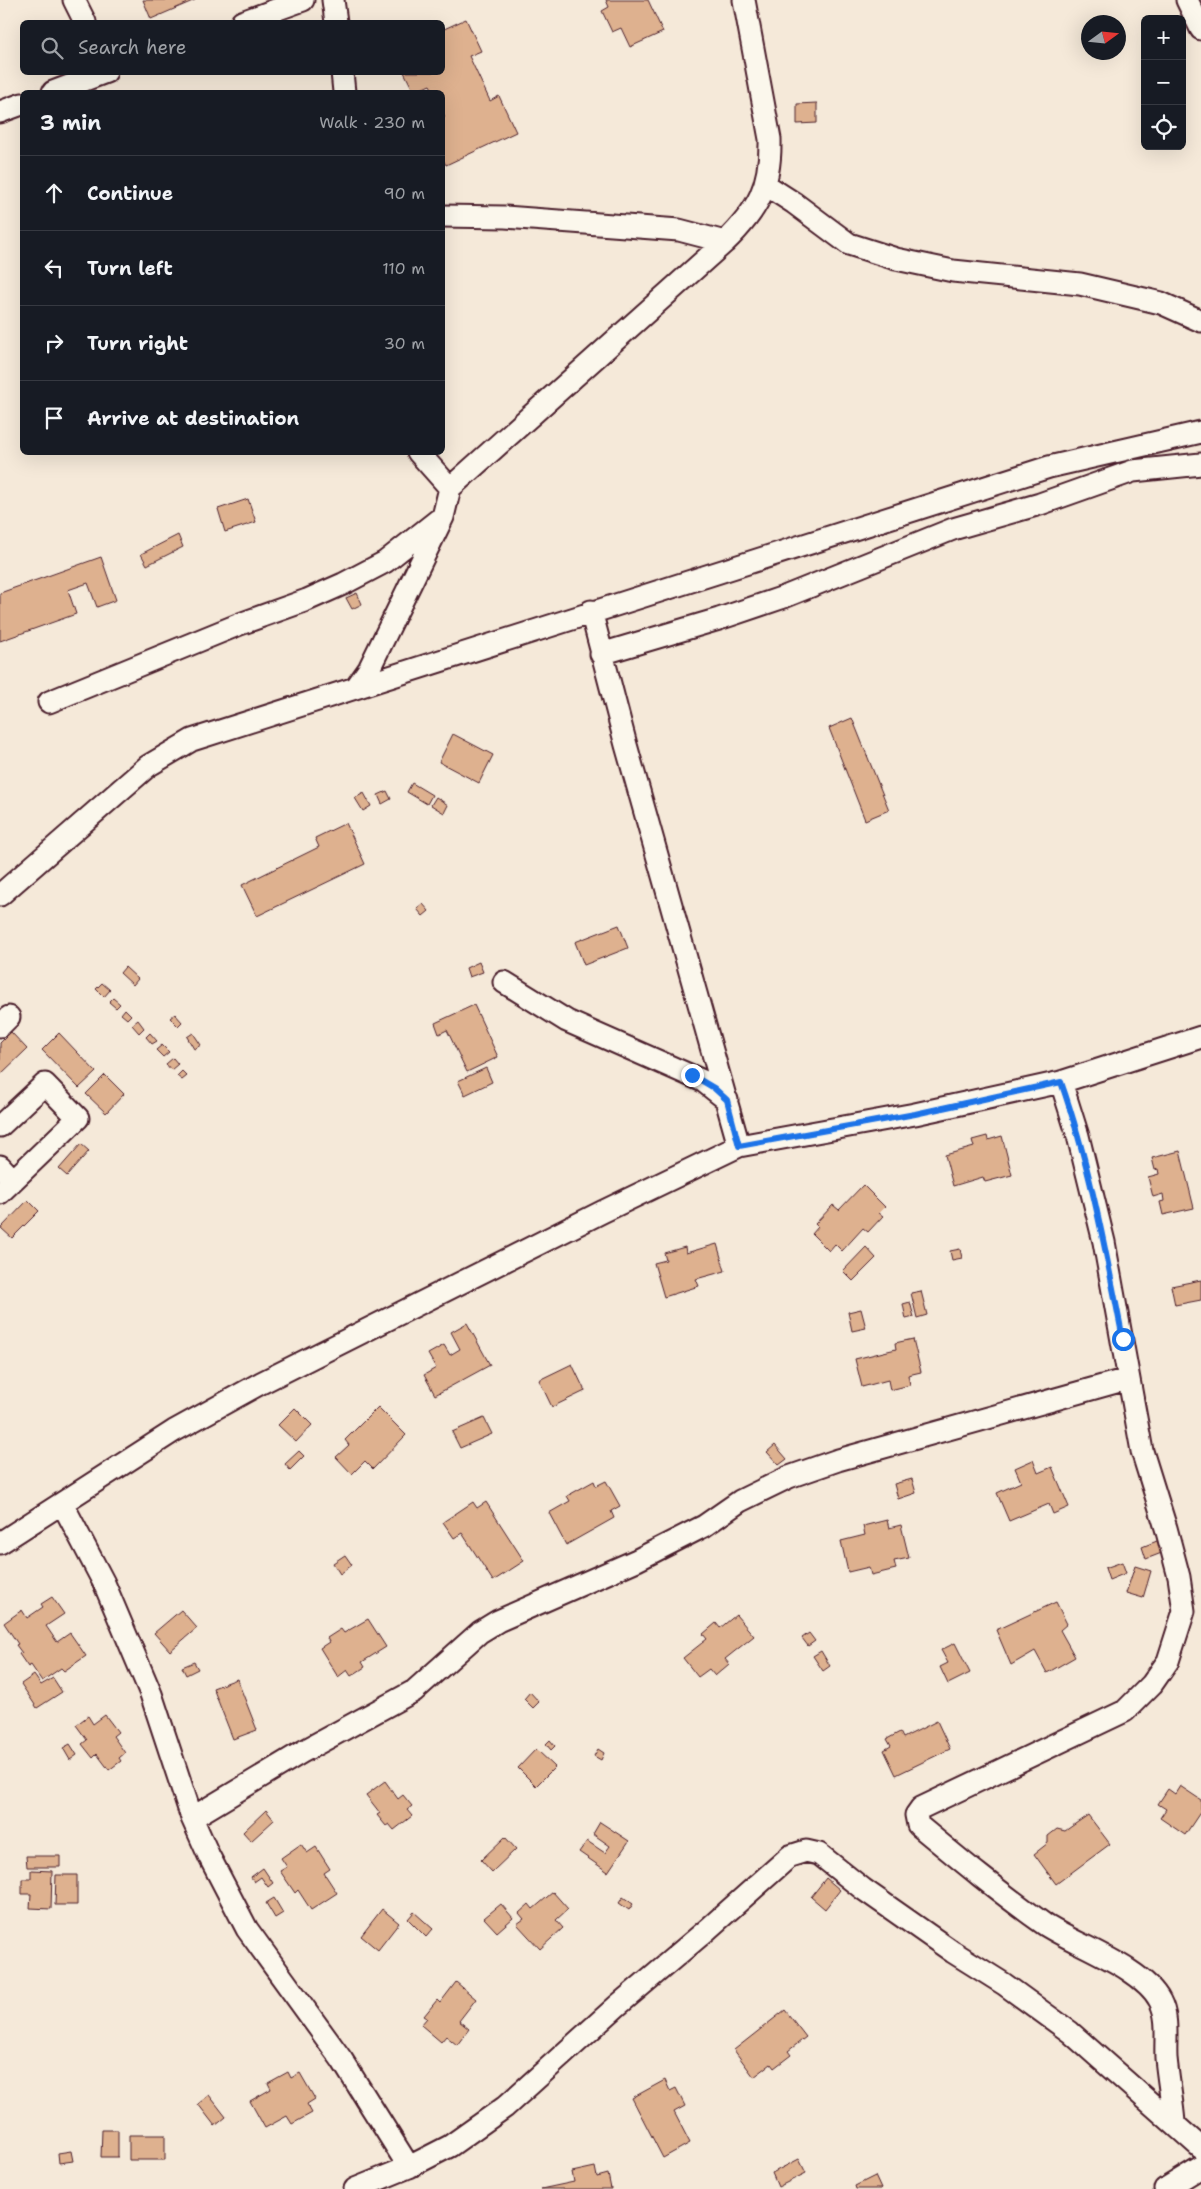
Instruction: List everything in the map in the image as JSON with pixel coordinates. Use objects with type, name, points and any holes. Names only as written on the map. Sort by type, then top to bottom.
[{"type":"street","points":[[74,0],[84,20]]},
{"type":"street","points":[[248,20],[303,0]]},
{"type":"street","points":[[333,0],[336,20]]},
{"type":"street","points":[[357,686],[369,669],[382,644],[442,517],[450,488],[725,242],[743,224],[758,204],[766,185],[770,160],[770,139],[744,0]]},
{"type":"street","points":[[1187,0],[1201,30]]},
{"type":"street","points":[[58,90],[98,75]]},
{"type":"street","points":[[342,75],[344,90]]},
{"type":"street","points":[[0,112],[20,105]]},
{"type":"street","points":[[766,185],[794,203],[849,244],[896,260],[962,272],[1080,284],[1161,303],[1201,321]]},
{"type":"street","points":[[445,216],[504,217],[679,230],[725,242]]},
{"type":"street","points":[[0,894],[148,766],[168,752],[192,740],[591,611],[1049,467],[1201,432]]},
{"type":"street","points":[[421,455],[450,488]]},
{"type":"street","points":[[601,654],[784,597],[953,529],[1040,504],[1133,471],[1201,464]]},
{"type":"street","points":[[49,702],[343,584],[385,562],[442,517]]},
{"type":"street","points":[[591,611],[601,654],[739,1146]]},
{"type":"street","points":[[504,982],[567,1021],[703,1081],[727,1100]]},
{"type":"street","points":[[0,1543],[174,1432],[261,1383],[602,1212],[739,1146],[915,1114],[1061,1082],[1201,1037]]},
{"type":"street","points":[[1061,1082],[1078,1136],[1104,1242],[1123,1339],[1127,1379],[1142,1451],[1166,1528],[1184,1611],[1178,1636],[1168,1661],[1152,1684],[1126,1711],[921,1808],[916,1815],[916,1820],[918,1824],[978,1876],[1038,1920],[1148,1984],[1160,2002],[1165,2016],[1166,2058],[1174,2122]]},
{"type":"street","points":[[0,1126],[45,1084],[78,1118],[4,1180]]},
{"type":"street","points":[[192,1818],[302,1752],[414,1691],[480,1632],[498,1621],[637,1560],[704,1526],[740,1501],[789,1478],[838,1460],[1127,1379]]},
{"type":"street","points":[[62,1503],[104,1583],[151,1694],[192,1818],[247,1929],[342,2060],[409,2167]]},
{"type":"street","points":[[355,2189],[409,2167],[450,2146],[505,2107],[617,2006],[790,1856],[806,1851],[819,1854],[863,1889],[1041,2010],[1070,2032],[1174,2122],[1201,2148]]},
{"type":"street","points":[[1165,2189],[1201,2167]]},
{"type":"building","points":[[143,0],[195,0],[151,19]]},
{"type":"building","points":[[606,0],[648,0],[663,32],[630,47],[621,28],[612,32],[602,11],[609,7]]},
{"type":"building","points":[[466,19],[481,51],[469,56],[490,101],[499,96],[516,132],[446,165],[445,90],[433,90],[430,85],[419,90],[413,90],[406,75],[445,75],[445,29]]},
{"type":"building","points":[[817,103],[817,123],[797,124],[797,104]]},
{"type":"building","points":[[248,499],[256,522],[225,532],[218,509]]},
{"type":"building","points":[[178,535],[183,547],[147,565],[141,554]]},
{"type":"building","points":[[101,557],[116,600],[97,607],[88,583],[68,590],[76,614],[0,641],[0,593]]},
{"type":"building","points":[[357,593],[362,604],[352,609],[346,598]]},
{"type":"building","points":[[852,718],[889,810],[865,820],[829,728]]},
{"type":"building","points":[[453,734],[493,755],[479,783],[439,762]]},
{"type":"building","points":[[412,783],[432,795],[427,804],[407,792]]},
{"type":"building","points":[[387,791],[391,799],[382,804],[378,795]]},
{"type":"building","points":[[364,793],[371,806],[363,811],[355,798]]},
{"type":"building","points":[[436,797],[448,805],[444,813],[431,805]]},
{"type":"building","points":[[346,823],[365,864],[257,916],[242,885],[319,847],[315,838]]},
{"type":"building","points":[[423,904],[429,911],[423,916],[417,909]]},
{"type":"building","points":[[619,925],[628,948],[584,965],[575,942]]},
{"type":"building","points":[[479,962],[483,972],[469,977],[466,968]]},
{"type":"building","points":[[125,967],[138,979],[133,985],[120,973]]},
{"type":"building","points":[[102,983],[110,990],[104,997],[96,989]]},
{"type":"building","points":[[113,998],[120,1004],[116,1008],[109,1002]]},
{"type":"building","points":[[474,1005],[498,1057],[467,1072],[447,1030],[439,1034],[435,1023]]},
{"type":"building","points":[[125,1009],[131,1015],[127,1019],[121,1014]]},
{"type":"building","points":[[175,1014],[182,1022],[178,1026],[170,1018]]},
{"type":"building","points":[[138,1020],[144,1028],[139,1033],[132,1025]]},
{"type":"building","points":[[11,1032],[27,1049],[0,1075],[0,1043]]},
{"type":"building","points":[[59,1033],[96,1072],[79,1088],[42,1050]]},
{"type":"building","points":[[150,1033],[157,1041],[152,1044],[146,1037]]},
{"type":"building","points":[[193,1033],[201,1045],[194,1049],[187,1037]]},
{"type":"building","points":[[162,1045],[169,1052],[163,1057],[156,1050]]},
{"type":"building","points":[[173,1058],[178,1064],[171,1070],[166,1064]]},
{"type":"building","points":[[486,1068],[492,1082],[465,1095],[458,1081]]},
{"type":"building","points":[[182,1071],[187,1076],[182,1080],[177,1076]]},
{"type":"building","points":[[105,1075],[124,1094],[106,1113],[86,1094]]},
{"type":"building","points":[[987,1136],[988,1140],[1002,1136],[1012,1175],[985,1182],[983,1177],[953,1186],[945,1155],[974,1147],[972,1140]]},
{"type":"building","points":[[81,1144],[89,1151],[67,1176],[59,1169]]},
{"type":"building","points":[[1180,1151],[1194,1208],[1163,1215],[1160,1202],[1164,1201],[1163,1194],[1153,1197],[1148,1177],[1159,1174],[1158,1169],[1155,1170],[1152,1158]]},
{"type":"building","points":[[863,1185],[885,1207],[879,1213],[883,1216],[868,1232],[863,1228],[842,1251],[835,1244],[829,1251],[812,1234],[818,1227],[815,1224],[833,1205],[839,1210]]},
{"type":"building","points":[[28,1200],[39,1211],[12,1238],[1,1228]]},
{"type":"building","points":[[717,1244],[725,1271],[696,1279],[699,1286],[664,1297],[654,1263],[666,1260],[664,1253],[685,1247],[686,1253]]},
{"type":"building","points":[[866,1247],[876,1258],[853,1281],[843,1271]]},
{"type":"building","points":[[960,1249],[962,1258],[952,1260],[950,1251]]},
{"type":"building","points":[[1201,1280],[1201,1300],[1175,1305],[1171,1286]]},
{"type":"building","points":[[921,1291],[927,1315],[917,1318],[911,1293]]},
{"type":"building","points":[[910,1302],[914,1317],[906,1319],[903,1304]]},
{"type":"building","points":[[861,1309],[866,1328],[852,1331],[848,1312]]},
{"type":"building","points":[[467,1323],[490,1365],[435,1395],[424,1375],[436,1368],[428,1354],[444,1345],[450,1355],[460,1349],[451,1332]]},
{"type":"building","points":[[913,1339],[921,1372],[908,1375],[910,1385],[890,1390],[888,1380],[862,1387],[855,1359],[896,1349],[895,1343]]},
{"type":"building","points":[[572,1364],[585,1391],[552,1407],[539,1380]]},
{"type":"building","points":[[378,1407],[406,1435],[373,1469],[365,1461],[352,1474],[336,1457],[349,1445],[345,1440]]},
{"type":"building","points":[[295,1408],[312,1425],[296,1442],[278,1425]]},
{"type":"building","points":[[484,1418],[492,1434],[460,1448],[452,1432]]},
{"type":"building","points":[[775,1445],[787,1459],[779,1465],[767,1452]]},
{"type":"building","points":[[299,1451],[304,1456],[290,1470],[285,1464]]},
{"type":"building","points":[[1033,1460],[1038,1473],[1052,1467],[1069,1507],[1053,1514],[1049,1504],[1009,1521],[997,1493],[1021,1482],[1015,1468]]},
{"type":"building","points":[[912,1479],[916,1493],[898,1499],[894,1484]]},
{"type":"building","points":[[594,1481],[596,1486],[606,1481],[620,1506],[611,1511],[614,1518],[566,1545],[549,1513],[570,1501],[567,1496]]},
{"type":"building","points":[[473,1502],[477,1508],[486,1502],[524,1561],[493,1581],[462,1533],[454,1538],[443,1522]]},
{"type":"building","points":[[887,1520],[889,1528],[901,1525],[909,1558],[894,1561],[896,1569],[871,1575],[869,1567],[848,1572],[841,1541],[865,1535],[863,1526]]},
{"type":"building","points":[[1167,1537],[1172,1549],[1146,1559],[1142,1547]]},
{"type":"building","points":[[345,1555],[352,1565],[340,1574],[333,1563]]},
{"type":"building","points":[[1122,1562],[1126,1573],[1109,1580],[1105,1568]]},
{"type":"building","points":[[1135,1566],[1151,1571],[1143,1598],[1126,1593]]},
{"type":"building","points":[[52,1597],[64,1614],[46,1626],[57,1642],[70,1633],[86,1656],[64,1671],[61,1668],[42,1681],[31,1665],[28,1667],[19,1654],[22,1653],[16,1645],[18,1644],[4,1623],[22,1610],[27,1618],[43,1607],[41,1604]]},
{"type":"building","points":[[1056,1602],[1067,1624],[1060,1630],[1075,1657],[1047,1673],[1035,1651],[1011,1665],[996,1630]]},
{"type":"building","points":[[181,1610],[197,1628],[170,1651],[154,1633]]},
{"type":"building","points":[[736,1615],[754,1636],[725,1659],[729,1664],[715,1676],[709,1669],[698,1677],[683,1658],[707,1639],[703,1634],[716,1623],[720,1628]]},
{"type":"building","points":[[368,1619],[386,1647],[362,1662],[365,1667],[351,1676],[347,1670],[338,1677],[320,1648],[329,1642],[327,1638],[341,1629],[344,1633]]},
{"type":"building","points":[[809,1633],[815,1641],[808,1646],[802,1638]]},
{"type":"building","points":[[955,1643],[970,1673],[948,1684],[940,1667],[948,1663],[941,1650]]},
{"type":"building","points":[[821,1651],[830,1666],[823,1671],[813,1656]]},
{"type":"building","points":[[194,1662],[198,1669],[186,1675],[182,1667]]},
{"type":"building","points":[[34,1675],[41,1685],[53,1678],[62,1692],[37,1708],[21,1684]]},
{"type":"building","points":[[237,1679],[257,1730],[233,1739],[213,1688]]},
{"type":"building","points":[[530,1692],[539,1702],[533,1708],[524,1699]]},
{"type":"building","points":[[105,1715],[118,1732],[113,1736],[125,1753],[119,1758],[121,1761],[109,1770],[97,1754],[93,1758],[82,1744],[87,1740],[76,1725],[88,1716],[93,1724]]},
{"type":"building","points":[[937,1721],[950,1749],[896,1775],[884,1750],[891,1746],[887,1739],[900,1732],[903,1738]]},
{"type":"building","points":[[550,1740],[555,1746],[551,1750],[546,1744]]},
{"type":"building","points":[[70,1744],[77,1755],[70,1760],[63,1748]]},
{"type":"building","points":[[536,1749],[555,1767],[536,1786],[518,1768]]},
{"type":"building","points":[[598,1749],[604,1753],[601,1760],[594,1756]]},
{"type":"building","points":[[385,1781],[398,1799],[403,1795],[412,1806],[407,1810],[412,1816],[394,1830],[389,1824],[386,1826],[377,1815],[380,1813],[366,1795]]},
{"type":"building","points":[[1180,1786],[1201,1800],[1201,1811],[1185,1835],[1160,1818],[1166,1809],[1158,1804],[1168,1789],[1175,1794]]},
{"type":"building","points":[[266,1810],[274,1820],[251,1841],[243,1832]]},
{"type":"building","points":[[1088,1815],[1110,1844],[1056,1884],[1034,1854],[1048,1843],[1048,1836],[1057,1829],[1065,1831]]},
{"type":"building","points":[[600,1822],[629,1841],[608,1872],[579,1852],[587,1841],[605,1853],[610,1846],[593,1834]]},
{"type":"building","points":[[505,1837],[516,1849],[492,1872],[481,1860]]},
{"type":"building","points":[[301,1844],[307,1853],[316,1847],[330,1869],[324,1873],[337,1893],[311,1910],[298,1890],[295,1893],[280,1871],[287,1867],[281,1858]]},
{"type":"building","points":[[26,1856],[60,1856],[60,1867],[27,1867]]},
{"type":"building","points":[[263,1868],[273,1883],[268,1887],[261,1877],[254,1882],[251,1877]]},
{"type":"building","points":[[31,1870],[52,1871],[51,1909],[30,1908],[31,1894],[22,1894],[22,1879],[31,1879]]},
{"type":"building","points":[[56,1875],[77,1875],[77,1905],[55,1905]]},
{"type":"building","points":[[826,1878],[840,1890],[825,1909],[811,1897]]},
{"type":"building","points":[[553,1892],[568,1909],[556,1920],[563,1928],[540,1949],[517,1924],[524,1919],[519,1913],[529,1904],[533,1909]]},
{"type":"building","points":[[623,1897],[633,1904],[629,1910],[619,1903]]},
{"type":"building","points":[[274,1898],[283,1913],[275,1918],[266,1903]]},
{"type":"building","points":[[501,1904],[513,1918],[497,1932],[484,1918]]},
{"type":"building","points":[[382,1909],[399,1923],[378,1950],[361,1936]]},
{"type":"building","points":[[414,1912],[433,1929],[426,1937],[408,1919]]},
{"type":"building","points":[[456,1982],[476,1999],[459,2021],[469,2029],[457,2045],[446,2036],[441,2042],[421,2025],[427,2018],[424,2016],[437,2000],[440,2003]]},
{"type":"building","points":[[785,2010],[806,2037],[788,2051],[791,2055],[774,2068],[771,2064],[754,2077],[734,2050]]},
{"type":"building","points":[[288,2072],[291,2078],[300,2073],[315,2099],[307,2104],[312,2113],[292,2124],[287,2116],[265,2128],[250,2101],[271,2089],[268,2083]]},
{"type":"building","points":[[665,2080],[670,2091],[676,2088],[685,2106],[674,2112],[690,2143],[663,2158],[632,2098]]},
{"type":"building","points":[[209,2095],[226,2117],[215,2126],[198,2104]]},
{"type":"building","points":[[102,2130],[118,2130],[118,2157],[101,2157]]},
{"type":"building","points":[[129,2135],[165,2135],[165,2160],[129,2160]]},
{"type":"building","points":[[71,2151],[73,2161],[59,2163],[58,2153]]},
{"type":"building","points":[[799,2159],[806,2173],[778,2187],[772,2173]]},
{"type":"building","points":[[595,2167],[597,2177],[608,2174],[611,2189],[541,2189],[574,2182],[572,2172]]},
{"type":"building","points":[[875,2176],[881,2189],[856,2189],[855,2186]]},
{"type":"route","points":[[692,1075],[714,1088],[727,1100],[739,1146],[915,1114],[1061,1082],[1078,1136],[1104,1242],[1123,1339]]}]
